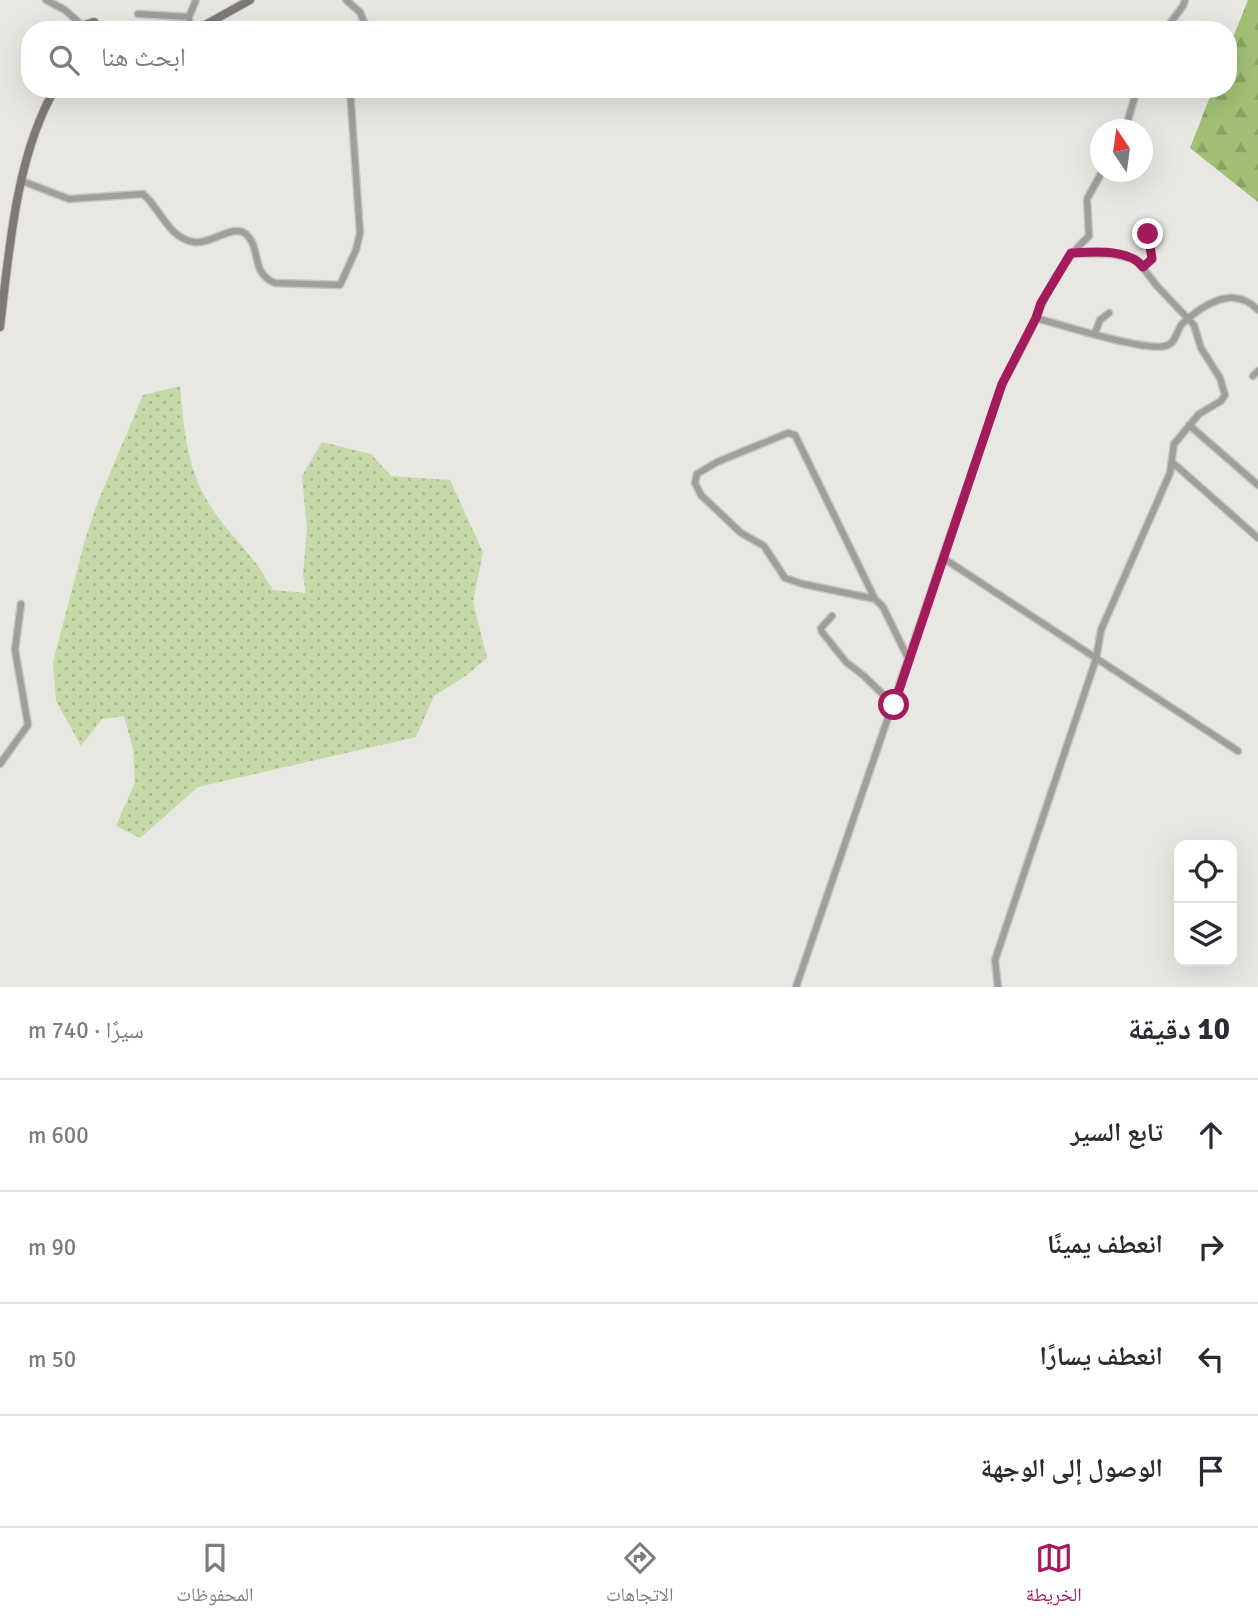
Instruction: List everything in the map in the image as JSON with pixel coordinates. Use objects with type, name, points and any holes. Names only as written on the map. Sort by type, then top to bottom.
[{"type":"street","points":[[46,0],[65,10],[77,21]]},
{"type":"street","points":[[189,21],[196,0]]},
{"type":"street","points":[[212,21],[250,0]]},
{"type":"street","points":[[346,0],[360,12],[364,21]]},
{"type":"street","points":[[1172,21],[1185,0]]},
{"type":"street","points":[[138,14],[189,17]]},
{"type":"street","points":[[0,327],[22,181],[43,113],[50,98]]},
{"type":"street","points":[[22,181],[69,199],[143,194],[169,226],[192,242],[210,241],[233,230],[246,233],[260,271],[268,280],[275,283],[340,285],[356,250],[360,233],[351,98]]},
{"type":"street","points":[[1128,119],[1134,98]]},
{"type":"street","points":[[796,987],[1002,384],[1041,303],[1071,253],[1089,236],[1087,199],[1096,182]]},
{"type":"street","points":[[1143,267],[1152,259],[1148,225]]},
{"type":"street","points":[[998,987],[995,960],[1096,659],[1101,630],[1170,472],[1174,444],[1199,414],[1225,395],[1220,378],[1201,348],[1194,325],[1136,259],[1113,254],[1071,253]]},
{"type":"street","points":[[1036,318],[1133,344],[1165,346],[1172,342],[1183,324],[1215,300],[1226,297],[1243,299],[1258,310]]},
{"type":"street","points":[[1095,333],[1100,320],[1109,313]]},
{"type":"street","points":[[1189,425],[1258,485]]},
{"type":"street","points":[[875,599],[785,578],[764,546],[741,533],[701,495],[695,483],[697,474],[717,462],[788,433],[795,435],[875,599],[883,607],[909,660]]},
{"type":"street","points":[[1172,462],[1258,538]]},
{"type":"street","points":[[943,558],[1238,751]]},
{"type":"street","points":[[0,764],[28,725],[15,650],[21,604]]},
{"type":"street","points":[[832,616],[821,628],[822,632],[846,662],[894,705]]},
{"type":"green space","points":[[1248,0],[1258,0],[1258,202],[1190,148],[1209,98],[1237,98],[1237,28]]},
{"type":"green space","points":[[180,386],[187,446],[201,488],[219,518],[255,562],[273,590],[306,593],[303,575],[307,528],[302,476],[322,442],[371,454],[391,476],[450,480],[483,552],[473,602],[487,658],[467,675],[434,696],[416,737],[198,787],[140,838],[116,826],[135,782],[133,749],[124,716],[102,719],[81,746],[56,701],[53,662],[97,504],[143,395]]},
{"type":"route","points":[[894,705],[1002,384],[1041,303],[1071,253],[1096,252],[1129,257],[1136,259],[1143,267],[1152,259],[1148,234]]}]
